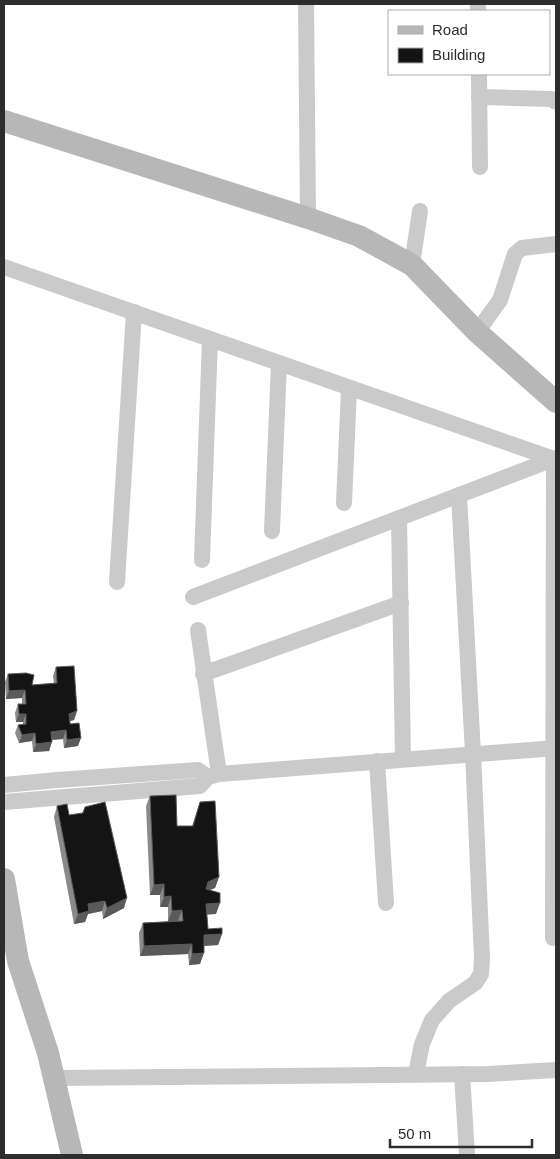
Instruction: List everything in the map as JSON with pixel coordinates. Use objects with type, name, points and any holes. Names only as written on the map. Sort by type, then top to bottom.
[{"type":"street","points":[[306,4],[308,218]]},
{"type":"street","points":[[479,75],[480,167]]},
{"type":"street","points":[[479,96],[550,99],[556,102]]},
{"type":"street","points":[[4,121],[359,236],[412,265],[477,332],[556,402]]},
{"type":"street","points":[[412,265],[420,211]]},
{"type":"street","points":[[477,332],[500,300],[515,254],[522,248],[556,244]]},
{"type":"street","points":[[4,267],[555,459]]},
{"type":"street","points":[[117,582],[134,312]]},
{"type":"street","points":[[202,560],[210,339]]},
{"type":"street","points":[[272,532],[279,363]]},
{"type":"street","points":[[344,503],[349,388]]},
{"type":"street","points":[[193,597],[555,459]]},
{"type":"street","points":[[553,938],[555,459]]},
{"type":"street","points":[[416,1074],[422,1044],[432,1020],[449,1001],[475,983],[481,974],[482,958],[473,753],[459,495]]},
{"type":"street","points":[[399,518],[403,759]]},
{"type":"street","points":[[204,674],[401,603]]},
{"type":"street","points":[[198,630],[214,775]]},
{"type":"street","points":[[4,785],[198,770],[214,775],[555,748]]},
{"type":"street","points":[[377,761],[386,903]]},
{"type":"street","points":[[4,802],[200,786],[214,775]]},
{"type":"street","points":[[4,879],[18,961],[48,1053],[72,1155]]},
{"type":"street","points":[[54,1078],[462,1074],[524,1073],[556,1070]]},
{"type":"street","points":[[462,1074],[467,1155]]},
{"type":"building","points":[[74,666],[77,711],[69,714],[70,724],[79,723],[81,738],[67,740],[66,730],[51,732],[52,742],[36,744],[35,733],[22,735],[18,725],[26,724],[26,714],[19,714],[18,704],[26,704],[25,690],[9,691],[8,674],[26,673],[34,675],[32,685],[57,683],[56,667]]},
{"type":"building","points":[[176,795],[177,826],[193,826],[200,802],[215,801],[219,877],[208,882],[206,889],[220,893],[220,903],[206,904],[208,929],[222,928],[222,934],[204,935],[204,953],[192,954],[192,944],[144,946],[143,923],[183,921],[182,910],[172,911],[171,896],[164,897],[164,884],[154,885],[150,796]]},
{"type":"building","points":[[105,802],[127,898],[107,908],[105,901],[88,904],[89,911],[78,914],[57,806],[67,804],[69,815],[83,813],[85,807]]}]
